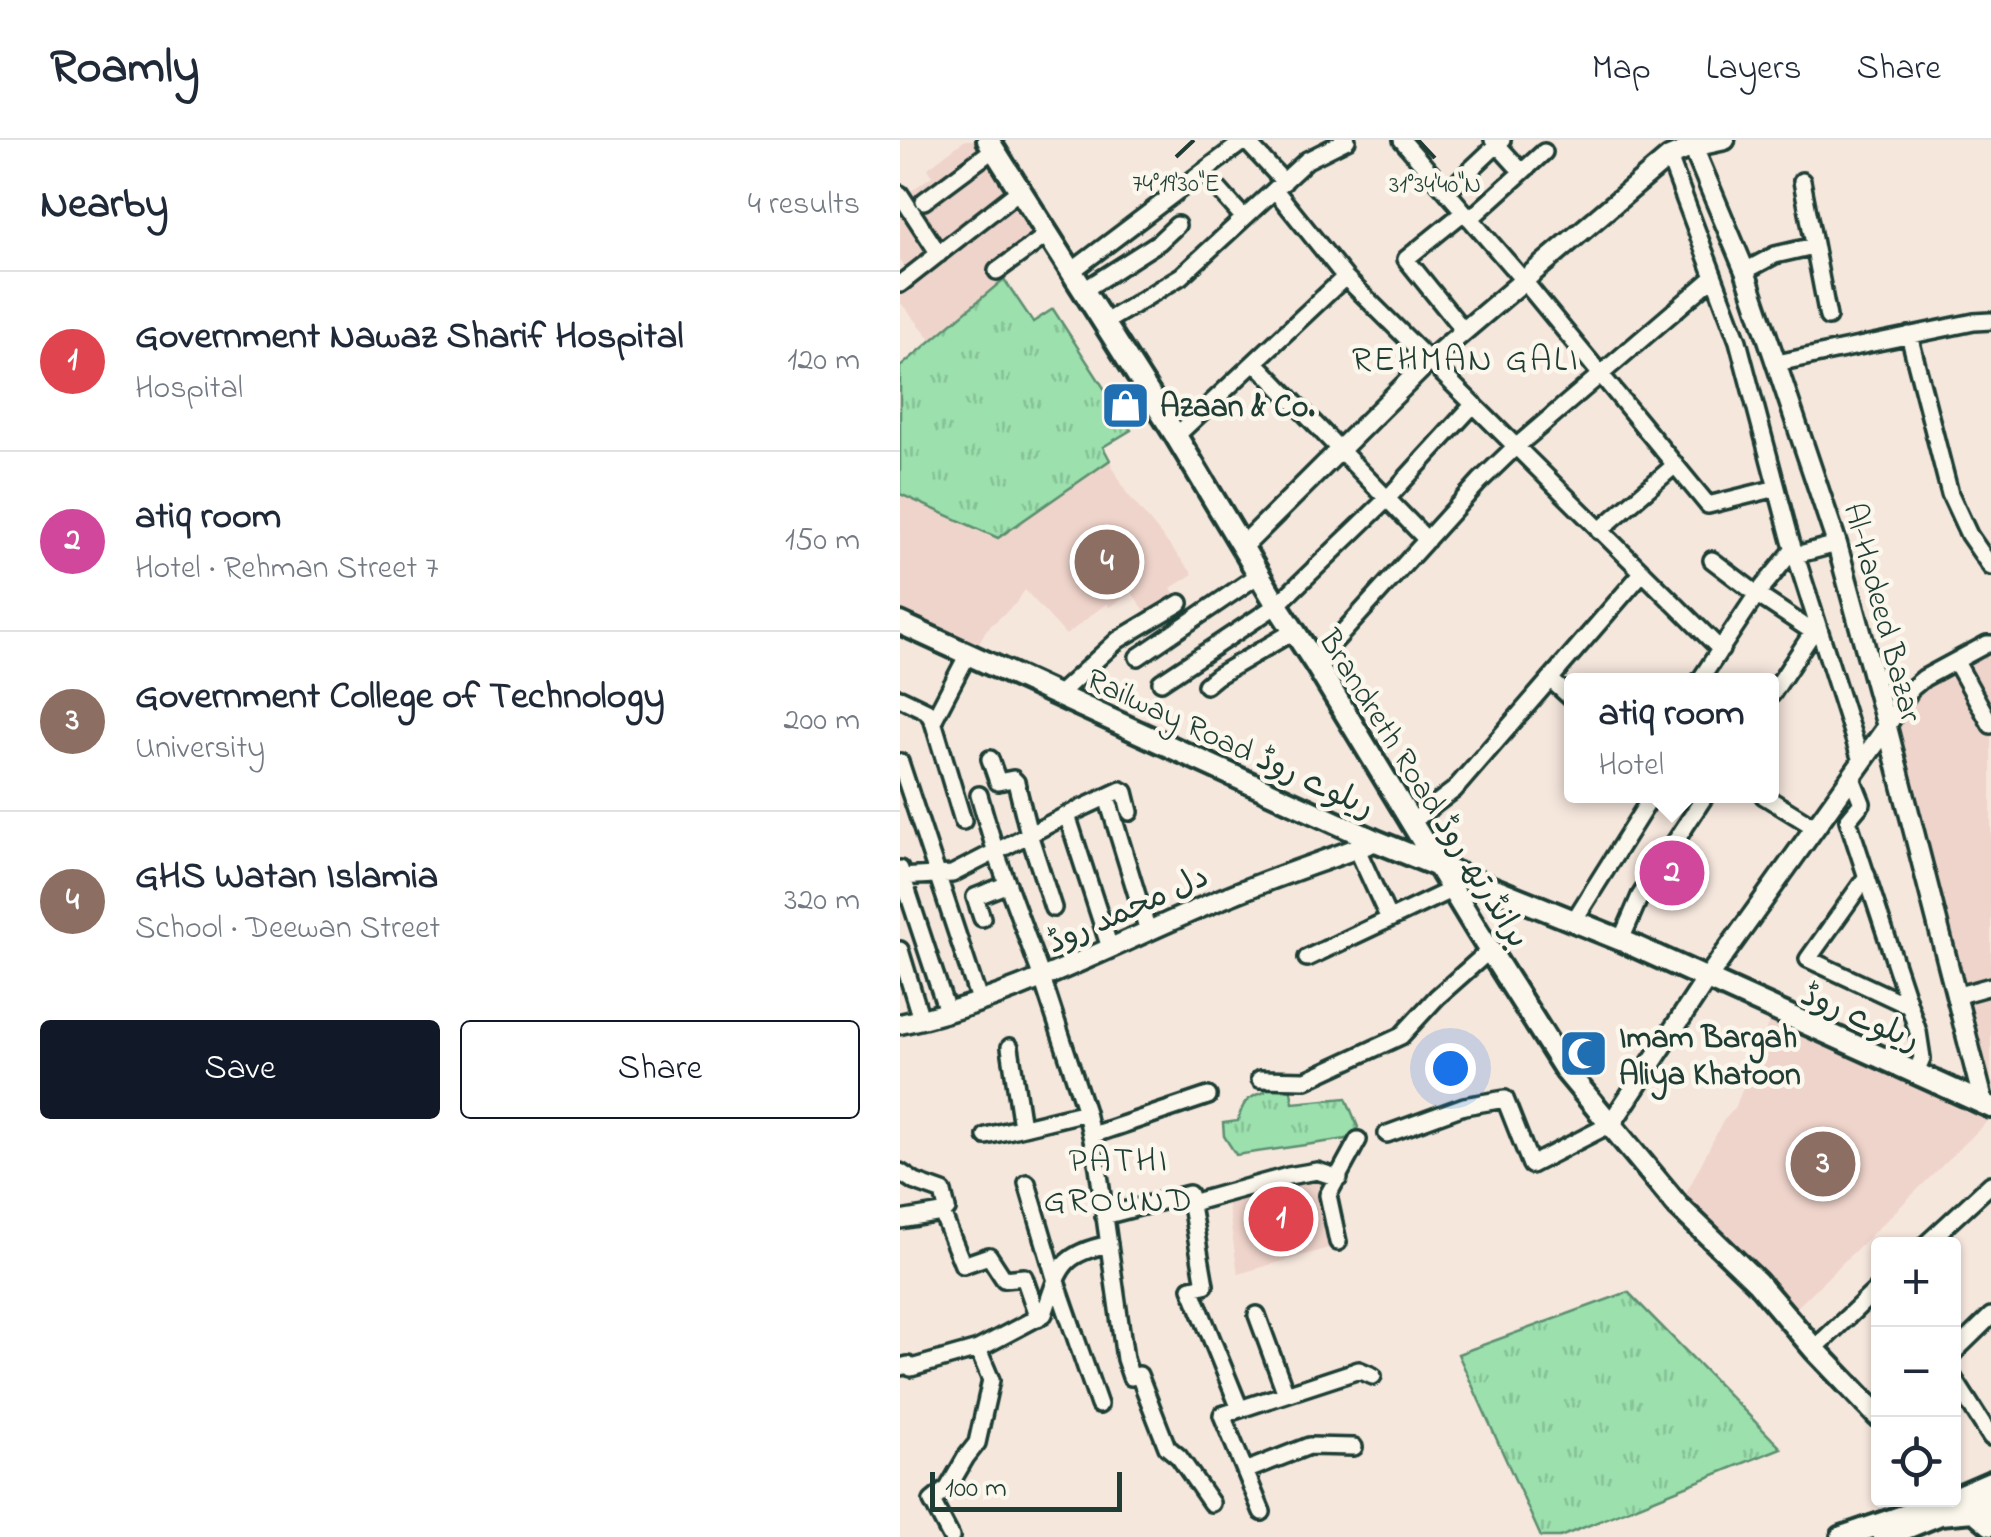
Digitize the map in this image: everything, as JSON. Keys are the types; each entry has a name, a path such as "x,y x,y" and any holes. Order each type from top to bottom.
{"main road":[{"name":"Brandreth Road برانڈرتھ روڈ","path":"991,144 1176,436 1566,1071 1680,1207 1757,1282 1871,1409"},
{"name":"Railway Road ریلوے روڈ","path":"900,623 1366,845 1439,865 1706,980"},
{"name":"ریلوے روڈ","path":"1706,980 1916,1072 1988,1109"},
{"path":"1884,1537 1940,1514 1991,1482"},
{"path":"1963,1500 1991,1525"},
{"path":"1842,1537 1878,1522 1963,1500"}],"street":[{"path":"1072,272 1245,140 1345,277 1721,650"},
{"path":"1104,323 1181,276 1307,160 1347,140"},
{"path":"1402,140 1708,505 1778,488"},
{"path":"1242,547 1464,331 1680,149 1724,140"},
{"path":"1447,192 1498,142 1522,172"},
{"path":"924,202 991,144"},
{"path":"1680,149 1714,277 1738,341 1857,771 1862,803 1848,820 1918,1032 1922,1058 1916,1072"},
{"name":"Al-Hadeed Bazar","path":"1680,149 1745,271 1837,544 1988,1109"},
{"path":"1464,331 1406,259 1544,152"},
{"path":"1203,172 1244,218"},
{"path":"1802,182 1828,317"},
{"path":"900,284 1020,190"},
{"path":"900,194 938,254"},
{"path":"1084,290 1160,242 1176,225"},
{"path":"997,271 1048,234"},
{"path":"1745,271 1775,254 1814,246"},
{"path":"1176,436 1345,277"},
{"path":"1315,662 1480,481 1714,277"},
{"path":"1777,363 1974,322 1991,322"},
{"path":"1909,335 1950,494 1969,536 1991,567"},
{"path":"1256,363 1426,540"},
{"path":"1162,682 1277,605 1386,500 1474,404"},
{"path":"1599,531 1675,465"},
{"path":"1705,673 1757,594 1795,552 1837,544"},
{"path":"1712,560 1818,635"},
{"path":"1413,821 1454,790 1642,573"},
{"path":"1138,657 1260,574"},
{"path":"1058,695 1118,640 1180,603"},
{"path":"1206,685 1294,631"},
{"path":"1779,685 1818,635"},
{"path":"1387,1134 1464,1106 1505,1100 1531,1165 1611,1124 1706,980 1912,688 1991,644"},
{"path":"933,721 968,654"},
{"path":"1956,662 1991,725"},
{"path":"1550,678 1564,691"},
{"path":"900,698 927,711 933,721 962,821"},
{"path":"990,759 998,782 1016,782 1052,908"},
{"path":"900,762 979,1000"},
{"path":"947,1011 901,874 952,874 1124,790 1130,812"},
{"path":"979,795 1092,1135 1125,1359 1131,1377 1139,1375 1167,1447 1211,1503"},
{"path":"1108,796 1148,931"},
{"path":"1573,922 1648,803"},
{"path":"1620,940 1640,896 1700,803"},
{"path":"1775,803 1816,828"},
{"path":"1067,815 1110,948"},
{"path":"1366,845 1389,919"},
{"name":"دل محمد روڈ","path":"900,1024 1042,978 1216,901 1366,845"},
{"path":"1867,876 1808,959 1909,1006"},
{"path":"982,918 975,897 1008,884"},
{"path":"1307,958 1453,889"},
{"path":"900,950 920,1019"},
{"path":"1260,1080 1306,1080 1401,1036 1437,997 1490,950"},
{"path":"1955,996 1991,986"},
{"path":"1010,1047 1022,1127"},
{"path":"1092,1135 1208,1096"},
{"path":"986,1136 1086,1112"},
{"path":"1338,1242 1328,1195 1358,1140"},
{"path":"1191,1204 1316,1170 1339,1178"},
{"path":"900,1172 943,1192 947,1209 900,1220"},
{"path":"1027,1182 1056,1282 1099,1405"},
{"path":"1934,1237 1991,1184"},
{"path":"1104,1216 1189,1194 1205,1285 1191,1288 1240,1409"},
{"path":"942,1213 963,1266 988,1256 1004,1280 1024,1278 1038,1318"},
{"path":"900,1367 908,1364 911,1368 978,1349 1038,1318 1044,1314 1059,1272 1072,1255 1109,1244"},
{"path":"1814,1348 1871,1295"},
{"path":"1257,1315 1286,1394"},
{"path":"1961,1345 1991,1316"},
{"path":"951,1537 932,1502 948,1488 977,1443 991,1380 978,1349"},
{"path":"1262,1512 1222,1415 1358,1370 1373,1376"},
{"path":"1961,1389 1991,1437"},
{"path":"1245,1472 1308,1446 1354,1447"}],"shaded area":[{"path":"965,140 988,140 1052,239 1005,280 1033,322 1053,309 1131,430 1103,448 1126,492 1193,574 1171,588 1180,603 1152,620 1132,593 1109,607 1107,603 1066,635 1025,590 986,630 974,652 900,620 900,367 932,340 900,302 900,286 911,276 900,260 900,191 904,188 908,193 932,176 928,168"},
{"path":"1991,644 1991,1107 1887,727 1909,692"},
{"path":"1773,1011 1991,1118 1787,1317 1679,1207 1723,1121 1735,1108"},
{"path":"1323,1172 1339,1245 1238,1274 1226,1193"}],"green space":[{"path":"1004,279 1033,322 1053,309 1131,430 1103,447 1110,460 998,538 900,494 900,367"},
{"path":"1267,1080 1289,1080 1293,1103 1346,1098 1358,1127 1353,1138 1236,1155 1224,1136 1223,1123 1238,1121 1246,1102 1265,1092"},
{"path":"1628,1292 1781,1448 1560,1537 1541,1537 1458,1354"}],"place":[{"name":"Azaan & Co.","path":"1125,405"},
{"name":"GHS Watan Islamia","path":"1107,562"},
{"name":"atiq room","path":"1672,873"},
{"name":"Imam Bargah Aliya Khatoon","path":"1584,1054"},
{"name":"Government College of Technology","path":"1823,1164"},
{"name":"Government Nawaz Sharif Hospital","path":"1281,1219"}],"district":[{"name":"REHMAN GALI","path":"1466,358"},
{"name":"PATHI GROUND","path":"1119,1179"}]}
